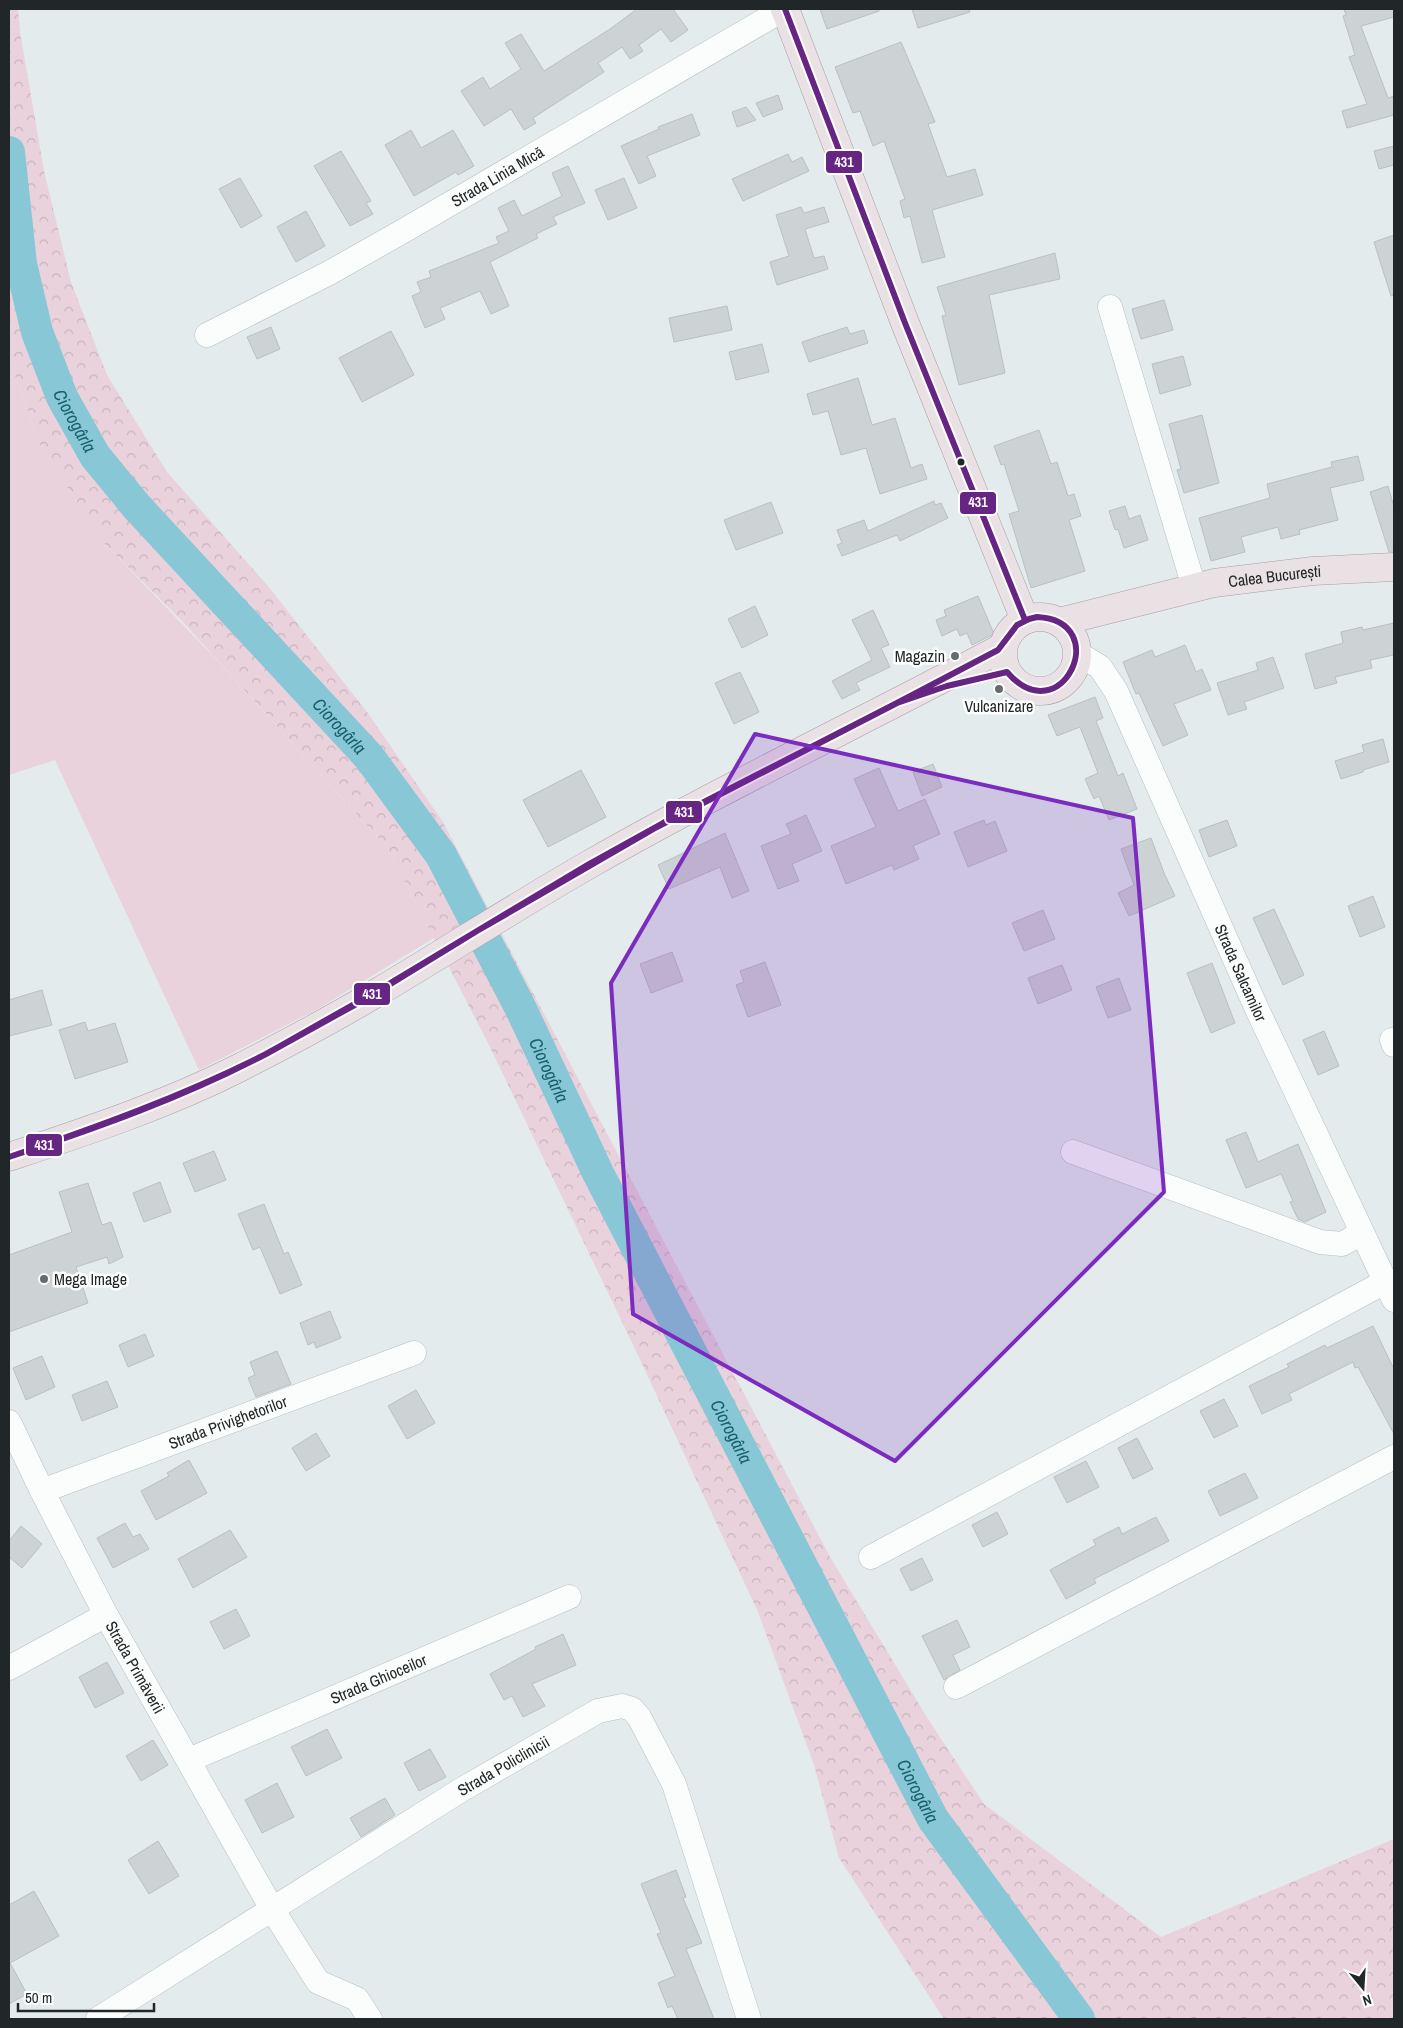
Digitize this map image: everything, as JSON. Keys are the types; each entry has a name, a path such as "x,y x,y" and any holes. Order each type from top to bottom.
{"main road":[{"path":"785,9 908,332 1025,620"},
{"name":"Calea București","path":"1059,622 1194,588 1252,578 1305,572 1394,567"},
{"name":"Calea București","path":"1077,649 1104,625 1156,598"},
{"path":"1042,617 1059,622 1072,635 1077,649 1076,664 1071,674 1063,683 1051,689 1039,691 1026,689 1016,682 1005,660 1011,630 1025,620 1042,617"},
{"path":"9,1157 95,1128 188,1092 238,1068 325,1022 542,892 695,806 913,696 951,684 1005,660"}],"street":[{"name":"Strada Linia Mică","path":"207,335 329,273 785,9"},
{"path":"1110,307 1194,588"},
{"name":"Strada Salcamilor","path":"1077,649 1100,667 1116,691 1256,1006 1392,1295"},
{"path":"1073,1152 1320,1242 1342,1244 1362,1233"},
{"path":"871,1557 1392,1295"},
{"name":"Strada Privighetorilor","path":"42,1492 414,1353"},
{"name":"Strada Primăverii","path":"9,1422 42,1492 106,1615 272,1909 318,1982 357,1999 370,2019"},
{"path":"956,1687 1394,1457"},
{"name":"Strada Ghioceilor","path":"189,1760 569,1597"},
{"path":"9,1668 106,1615"},
{"name":"Strada Policlinicii","path":"98,2019 518,1756 598,1711 622,1706 632,1709 639,1716 674,1784 749,2019"}],"highlighted area":[{"path":"755,734 1133,818 1164,1192 895,1461 633,1314 611,983"}],"green space":[{"path":"9,9 18,9 20,32 44,171 71,282 107,375 167,472 268,586 367,712 443,822 830,1557 928,1719 984,1804 1161,1937 1394,1839 1394,2019 944,2019 839,1858 814,1765 758,1612 636,1351 488,1043 388,849 182,621 104,543 39,443 9,359"},
{"path":"9,359 39,443 104,543 215,658 388,849 434,938 316,1010 199,1070 55,760 9,775"}],"building":[{"path":"637,9 673,9 688,30 671,42 661,29 639,45 643,51 630,59 622,47 598,63 604,72 533,118 536,123 524,130 511,109 484,126 461,91 483,77 490,89 521,69 505,43 521,34 544,71 610,29"},
{"path":"820,9 879,9 879,11 827,29"},
{"path":"912,9 969,9 970,12 918,28"},
{"path":"1344,9 1394,9 1394,17 1361,26 1388,98 1394,96 1394,115 1347,128 1342,111 1367,104 1349,57 1355,55 1343,16 1346,15"},
{"path":"901,42 935,122 928,124 947,177 975,169 983,195 932,210 945,257 922,263 910,216 904,218 900,201 905,199 884,141 873,146 860,111 853,113 835,67"},
{"path":"778,95 783,109 763,117 756,103"},
{"path":"746,107 756,120 737,127 732,112"},
{"path":"692,114 700,135 647,156 656,176 639,184 621,146 659,129 658,127"},
{"path":"411,130 421,148 453,130 474,166 458,175 456,172 414,196 385,145"},
{"path":"1394,146 1394,165 1379,169 1374,151"},
{"path":"341,151 371,201 366,203 373,214 350,226 314,166"},
{"path":"788,154 792,162 802,157 809,171 743,201 732,179"},
{"path":"568,166 585,203 553,217 557,224 536,234 538,238 490,262 509,306 491,314 480,291 440,308 445,319 425,328 412,296 421,292 417,282 431,277 429,271 499,243 496,237 509,231 498,208 514,200 522,216 562,196 552,173"},
{"path":"240,178 262,216 241,228 219,189"},
{"path":"624,178 637,208 608,220 595,190"},
{"path":"801,207 804,213 824,207 829,222 805,229 814,258 824,256 828,269 777,285 770,262 789,256 776,215"},
{"path":"306,211 325,246 296,262 277,227"},
{"path":"1394,235 1394,295 1391,296 1374,242"},
{"path":"1055,253 1060,279 989,295 1005,373 959,385 942,316 946,315 937,287"},
{"path":"1164,300 1173,330 1141,339 1132,309"},
{"path":"727,306 732,330 674,342 669,318"},
{"path":"271,327 280,349 257,359 247,337"},
{"path":"847,327 850,334 864,330 868,343 809,362 802,342"},
{"path":"391,331 414,375 362,402 339,358"},
{"path":"762,344 769,372 736,380 729,352"},
{"path":"1183,356 1191,385 1160,394 1152,364"},
{"path":"858,378 872,425 895,418 911,468 922,464 927,479 880,494 866,448 841,455 828,411 813,415 807,394"},
{"path":"1202,415 1219,483 1184,493 1177,470 1181,469 1169,424"},
{"path":"1039,430 1051,464 1057,462 1068,496 1074,494 1081,516 1069,520 1085,571 1031,588 1009,514 1019,511 1004,464 1001,465 994,446"},
{"path":"1358,456 1364,480 1330,488 1338,520 1299,530 1300,534 1281,539 1278,527 1241,537 1245,552 1211,561 1199,518 1270,498 1267,484 1332,467 1331,462"},
{"path":"1388,486 1394,507 1394,552 1389,552 1370,492"},
{"path":"934,501 935,505 941,503 948,518 900,541 897,535 842,556 837,545 842,543 837,530 864,520 868,531"},
{"path":"771,502 783,533 736,550 724,520"},
{"path":"1125,506 1129,519 1140,515 1148,540 1124,548 1118,529 1115,530 1109,511"},
{"path":"978,596 994,634 972,645 967,633 960,636 957,629 942,636 936,620 946,616 944,610"},
{"path":"755,606 768,635 742,648 728,619"},
{"path":"873,610 889,645 881,648 890,667 856,683 860,690 842,699 832,681 872,660 852,620"},
{"path":"1394,623 1394,655 1370,660 1372,668 1335,677 1337,683 1315,689 1305,654 1343,643 1341,632 1362,627 1363,630"},
{"path":"1185,645 1196,672 1202,669 1211,690 1174,704 1188,735 1163,746 1139,693 1136,694 1123,662 1152,650 1155,657"},
{"path":"1273,657 1284,688 1244,702 1247,709 1228,715 1217,683 1258,670 1256,663"},
{"path":"740,672 759,712 734,724 715,683"},
{"path":"1095,697 1103,718 1096,721 1118,776 1123,773 1137,809 1109,820 1099,796 1094,799 1085,779 1098,773 1080,727 1057,736 1048,715"},
{"path":"1383,739 1389,762 1341,779 1335,761 1364,752 1362,745"},
{"path":"933,764 942,787 922,796 913,772"},
{"path":"879,768 898,811 925,799 940,834 913,846 919,859 894,870 892,865 846,884 831,846 876,827 854,779"},
{"path":"581,770 606,817 548,847 523,800"},
{"path":"806,815 822,851 792,864 799,881 778,889 761,846 791,834 786,824"},
{"path":"984,820 986,825 995,821 1007,851 968,867 954,832"},
{"path":"1227,820 1237,846 1209,857 1199,830"},
{"path":"725,833 749,891 732,898 720,867 669,889 658,865"},
{"path":"1151,838 1175,896 1129,916 1118,893 1134,885 1121,849"},
{"path":"1373,896 1385,927 1360,937 1348,906"},
{"path":"1274,909 1304,975 1283,985 1253,918"},
{"path":"1043,910 1055,939 1024,951 1012,923"},
{"path":"672,952 683,981 651,993 640,964"},
{"path":"765,962 781,1005 748,1017 736,985 744,982 740,971"},
{"path":"1212,963 1235,1023 1211,1033 1187,973"},
{"path":"1062,965 1072,990 1038,1004 1028,978"},
{"path":"1119,978 1131,1010 1108,1018 1096,987"},
{"path":"42,990 52,1025 9,1036 9,1000"},
{"path":"85,1022 88,1031 115,1023 128,1062 75,1079 59,1030"},
{"path":"1324,1031 1339,1066 1318,1075 1303,1040"},
{"path":"1246,1132 1258,1162 1298,1144 1326,1212 1305,1222 1298,1219 1290,1202 1293,1201 1281,1174 1246,1188 1226,1140"},
{"path":"214,1151 226,1180 195,1192 183,1163"},
{"path":"160,1182 171,1212 144,1222 133,1193"},
{"name":"Mega Image","path":"88,1183 102,1225 111,1222 123,1257 109,1264 107,1257 76,1267 88,1303 9,1332 9,1255 72,1232 59,1192"},
{"path":"264,1204 284,1254 288,1252 302,1285 280,1294 260,1247 253,1250 238,1214"},
{"path":"330,1311 341,1338 316,1348 314,1342 308,1345 300,1323"},
{"path":"1373,1326 1394,1369 1394,1434 1358,1367 1355,1368 1353,1362 1289,1394 1292,1400 1262,1414 1249,1386 1289,1367 1287,1364 1325,1345 1327,1348"},
{"path":"145,1334 154,1356 128,1367 119,1345"},
{"path":"277,1351 291,1384 256,1397 248,1378 255,1375 250,1362"},
{"path":"42,1356 55,1387 26,1400 13,1368"},
{"path":"107,1381 118,1407 82,1421 72,1395"},
{"path":"416,1390 435,1423 407,1439 388,1406"},
{"path":"1224,1399 1238,1426 1214,1438 1200,1411"},
{"path":"316,1433 330,1456 306,1471 292,1448"},
{"path":"1137,1438 1153,1469 1133,1479 1118,1448"},
{"path":"189,1460 207,1493 156,1520 141,1491 169,1476 167,1473"},
{"path":"1086,1461 1099,1487 1067,1503 1054,1477"},
{"path":"1245,1473 1258,1498 1220,1516 1208,1491"},
{"path":"997,1512 1008,1534 983,1547 972,1525"},
{"path":"1156,1517 1169,1541 1094,1579 1096,1583 1066,1599 1050,1570 1096,1545 1093,1540 1119,1527 1122,1534"},
{"path":"125,1523 133,1537 140,1534 149,1549 113,1568 97,1538"},
{"path":"21,1526 42,1544 22,1568 9,1557 9,1541"},
{"path":"230,1530 247,1557 193,1588 178,1559"},
{"path":"922,1558 933,1580 911,1591 900,1569"},
{"path":"236,1609 250,1636 224,1649 210,1622"},
{"path":"957,1620 970,1647 953,1655 960,1670 944,1680 922,1636"},
{"path":"563,1634 576,1665 532,1684 545,1706 523,1717 512,1696 504,1700 490,1674 536,1649 535,1647"},
{"path":"107,1662 124,1693 95,1708 79,1677"},
{"path":"327,1729 342,1758 306,1776 291,1747"},
{"path":"153,1740 168,1765 141,1781 126,1756"},
{"path":"430,1749 446,1777 419,1791 404,1763"},
{"path":"277,1783 294,1817 262,1833 245,1800"},
{"path":"385,1798 395,1815 361,1837 350,1818"},
{"path":"158,1841 179,1876 149,1894 128,1860"},
{"path":"676,1870 686,1897 683,1898 702,1943 686,1949 714,2019 678,2019 672,2006 668,2008 658,1983 675,1976 657,1934 661,1933 641,1884"},
{"path":"34,1891 59,1936 10,1963 27,1994 9,2004 9,1905"}],"waterway":[{"name":"Ciorogârla","path":"9,152 21,264 37,332 62,397 95,456 137,507 369,757 441,855 520,1007 598,1173 933,1819 1079,2019"}],"transit line":[{"name":"431","path":"785,9 905,323 1025,620"},
{"name":"431","path":"1037,617 1060,623 1073,636 1076,653 1072,670 1061,683 1045,691 1027,688 1007,672 947,686 897,703 998,650 1017,625 1037,617"},
{"name":"431","path":"477,931 589,864 663,823 897,703"},
{"name":"431","path":"477,931 657,827 897,703"},
{"name":"431","path":"266,1054 372,994 477,931"},
{"name":"431","path":"266,1054 371,996 477,931"},
{"name":"431","path":"266,1054 235,1070 172,1098 140,1111 75,1135 9,1157 139,1110 203,1084 266,1054"}],"place":[{"name":"Magazin","path":"955,656"},
{"name":"Vulcanizare","path":"999,689"},
{"name":"Mega Image","path":"44,1279"}]}
